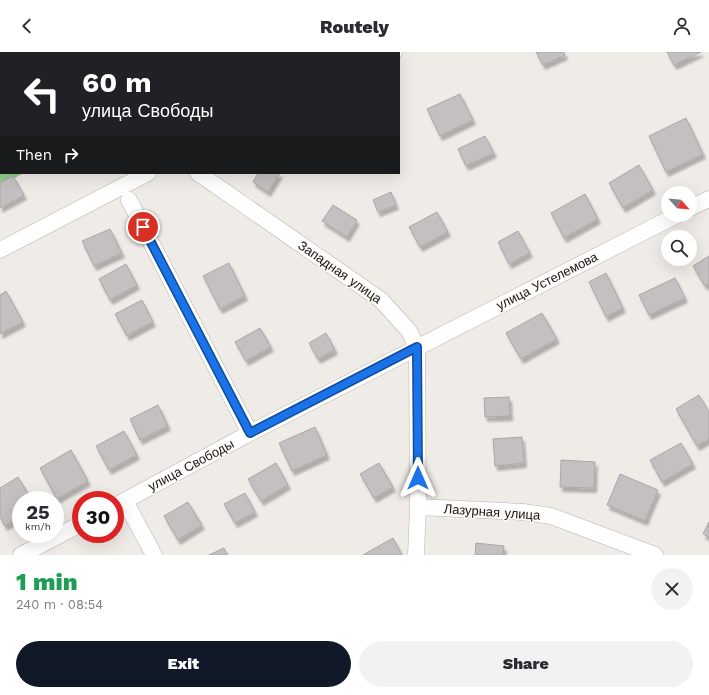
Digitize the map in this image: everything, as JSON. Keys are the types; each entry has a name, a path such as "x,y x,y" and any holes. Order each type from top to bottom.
{"street":[{"path":"0,250 146,174"},
{"name":"Западная улица","path":"199,174 381,300 409,331 417,347 418,507 416,555"},
{"path":"697,205 709,199"},
{"path":"129,200 250,433"},
{"name":"улица Устелемова","path":"417,347 663,222"},
{"name":"улица Свободы","path":"124,501 250,433 417,347"},
{"name":"Лазурная улица","path":"418,507 523,512 551,516 655,555"},
{"path":"124,509 154,555"},
{"path":"21,555 72,529"}],"green space":[{"path":"0,174 21,174 0,187"}],"building":[{"path":"536,52 564,52 565,55 543,65"},
{"path":"667,52 701,52 674,65"},
{"path":"460,94 473,120 440,136 427,109"},
{"path":"686,118 703,154 666,172 649,136"},
{"path":"485,136 494,153 466,166 458,149"},
{"path":"639,165 653,190 623,208 609,183"},
{"path":"257,174 279,174 268,192 253,182"},
{"path":"13,176 24,195 0,208 0,183"},
{"path":"391,192 396,205 378,212 373,200"},
{"path":"585,194 598,219 564,238 551,213"},
{"path":"333,205 357,220 347,237 322,221"},
{"path":"437,212 448,232 420,247 409,227"},
{"path":"110,229 122,253 94,266 82,241"},
{"path":"518,231 530,253 509,264 498,242"},
{"path":"709,256 709,283 705,286 693,266 697,266 697,264"},
{"path":"229,263 245,296 220,309 203,276"},
{"path":"126,264 137,285 110,300 99,279"},
{"path":"606,273 623,308 606,317 589,282"},
{"path":"675,278 685,298 649,315 639,295"},
{"path":"6,291 23,322 0,334 0,295"},
{"path":"142,300 153,322 127,336 115,314"},
{"path":"542,313 557,339 521,359 506,333"},
{"path":"260,328 271,347 246,361 235,342"},
{"path":"326,333 335,350 318,359 309,343"},
{"path":"699,395 709,412 709,439 697,446 676,409"},
{"path":"509,397 510,416 485,417 484,398"},
{"path":"158,405 168,426 140,440 130,419"},
{"path":"315,427 327,455 292,471 279,443"},
{"path":"124,431 137,455 109,470 96,446"},
{"path":"522,437 524,463 495,466 493,439"},
{"path":"681,443 693,464 662,482 650,460"},
{"path":"71,450 88,481 64,495 64,491 53,491 40,468"},
{"path":"561,460 595,462 594,488 560,487"},
{"path":"276,463 288,485 261,501 248,479"},
{"path":"379,463 393,487 374,498 360,474"},
{"path":"620,474 658,490 645,521 607,505"},
{"path":"18,477 27,491 12,491 12,522 5,526 0,517 0,488"},
{"path":"245,493 255,512 235,523 224,504"},
{"path":"188,502 202,525 178,540 164,516"},
{"path":"709,522 709,537 703,534"},
{"path":"393,538 402,555 363,555"},
{"path":"476,543 504,546 503,555 475,555"},
{"path":"224,548 227,555 209,555"}],"route":[{"path":"143,227 250,433 417,347 418,478"}]}
